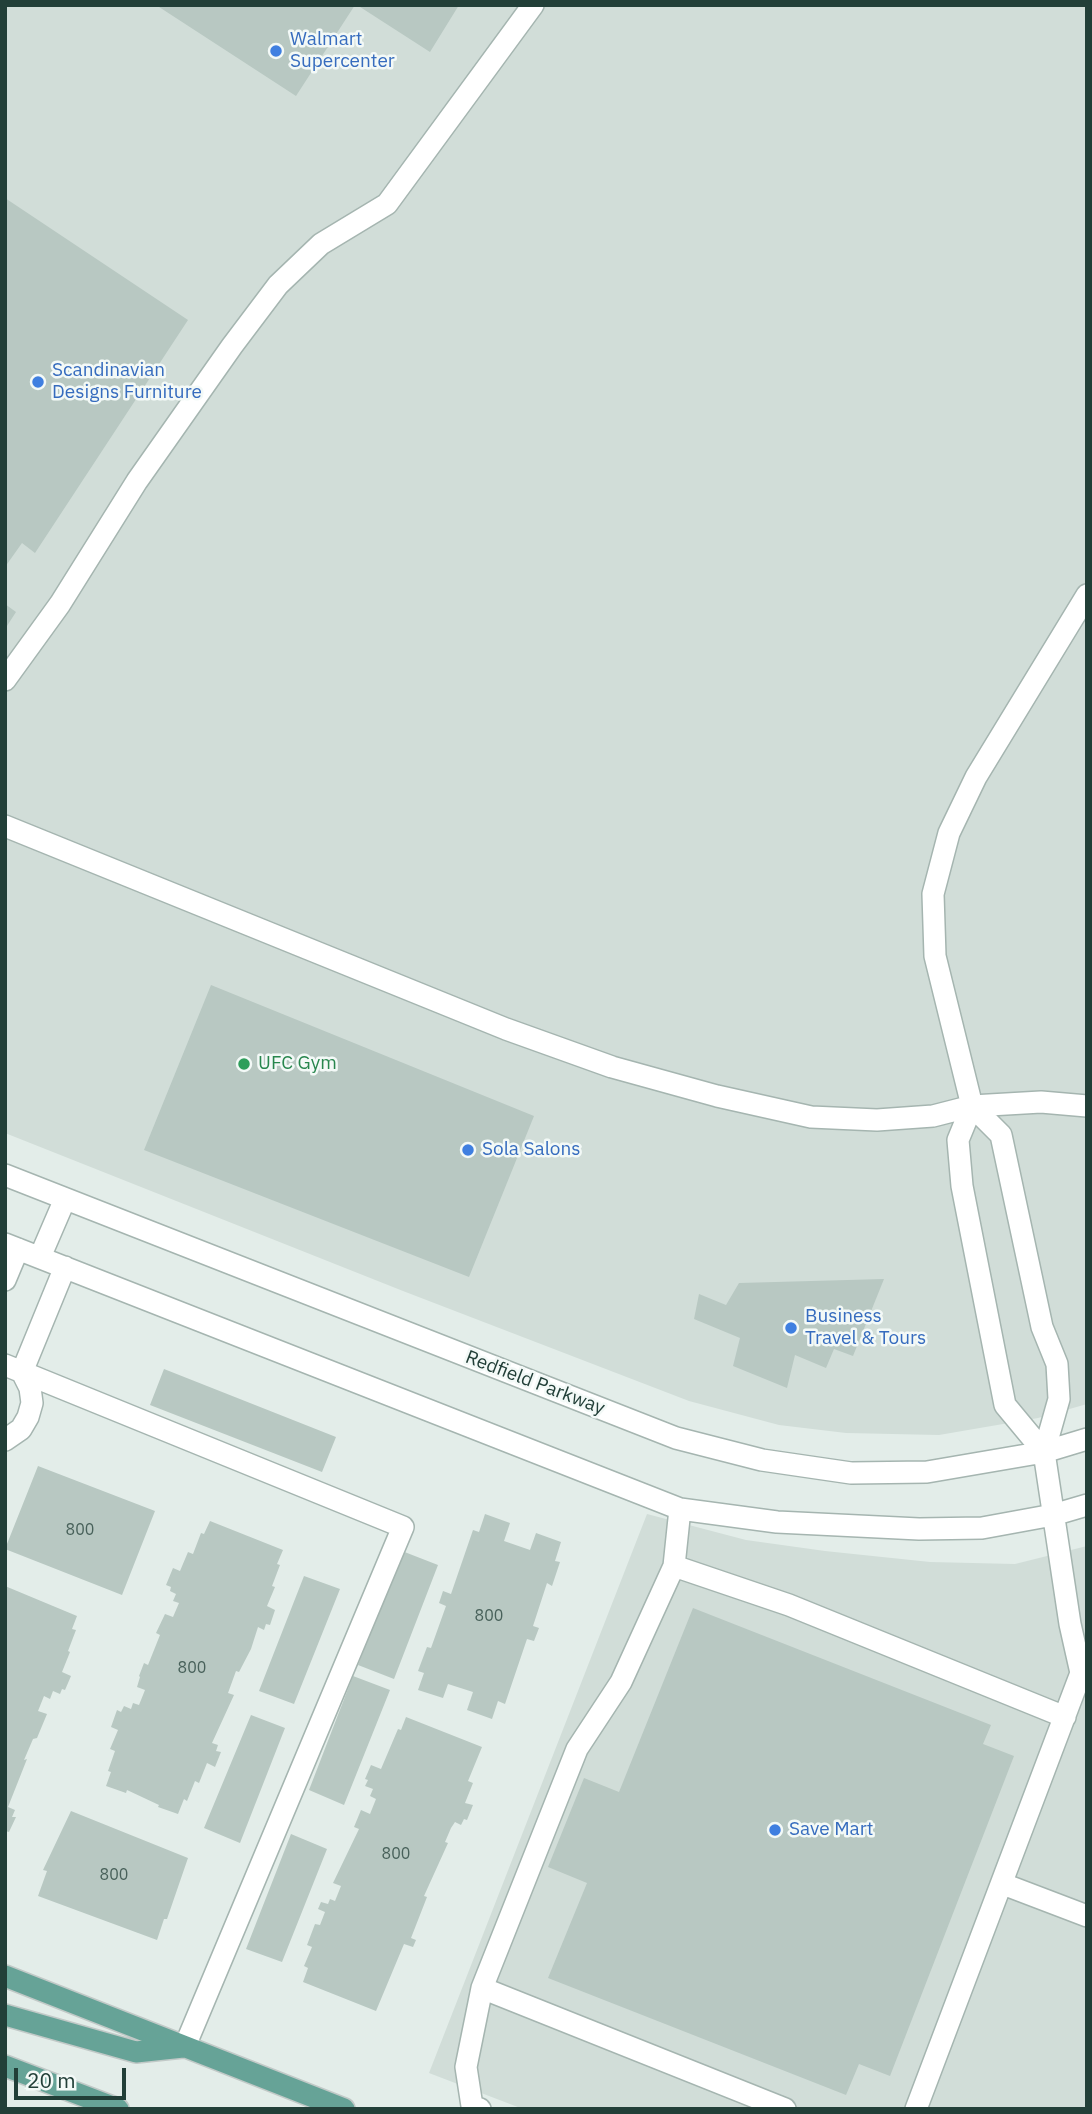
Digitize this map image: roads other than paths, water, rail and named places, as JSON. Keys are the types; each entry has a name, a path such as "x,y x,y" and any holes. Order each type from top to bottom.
{"main road":[{"path":"5,1976 344,2109"},
{"path":"5,2015 136,2052 185,2046"},
{"path":"5,2066 118,2109"}],"street":[{"path":"5,680 60,604 150,462 278,285 321,244 387,204 533,5"},
{"path":"916,2109 1081,1674 1070,1624 1044,1452 1059,1399 1058,1364 1041,1327 1001,1135 972,1106 935,956 933,894 949,833 976,777 1087,595"},
{"path":"5,826 439,1002 612,1067 716,1096 811,1117 877,1120 933,1116 972,1106 1041,1102 1087,1106"},
{"path":"972,1106 958,1140 962,1186 1005,1405 1044,1452"},
{"name":"Redfield Parkway","path":"5,1175 676,1438 762,1460 850,1473 927,1472 1044,1452 1087,1439"},
{"path":"40,1257 65,1199"},
{"path":"5,1280 12,1246 680,1509 777,1522 919,1529 982,1528 1053,1515 1087,1505"},
{"path":"14,1369 65,1267"},
{"path":"5,1440 21,1429 30,1410 30,1388 14,1369"},
{"path":"14,1369 404,1527 185,2046"},
{"path":"480,2109 472,2106 466,2067 482,1988 577,1749 621,1682 674,1566 680,1509"},
{"path":"674,1566 789,1605 1065,1717"},
{"path":"1003,1884 1087,1916"},
{"path":"482,1988 785,2109"}],"place":[{"name":"Walmart Supercenter","path":"276,51"},
{"name":"Scandinavian Designs Furniture","path":"38,382"},
{"name":"UFC Gym","path":"244,1064"},
{"name":"Sola Salons","path":"468,1150"},
{"name":"Business Travel & Tours","path":"791,1328"},
{"name":"Save Mart","path":"775,1830"}]}
